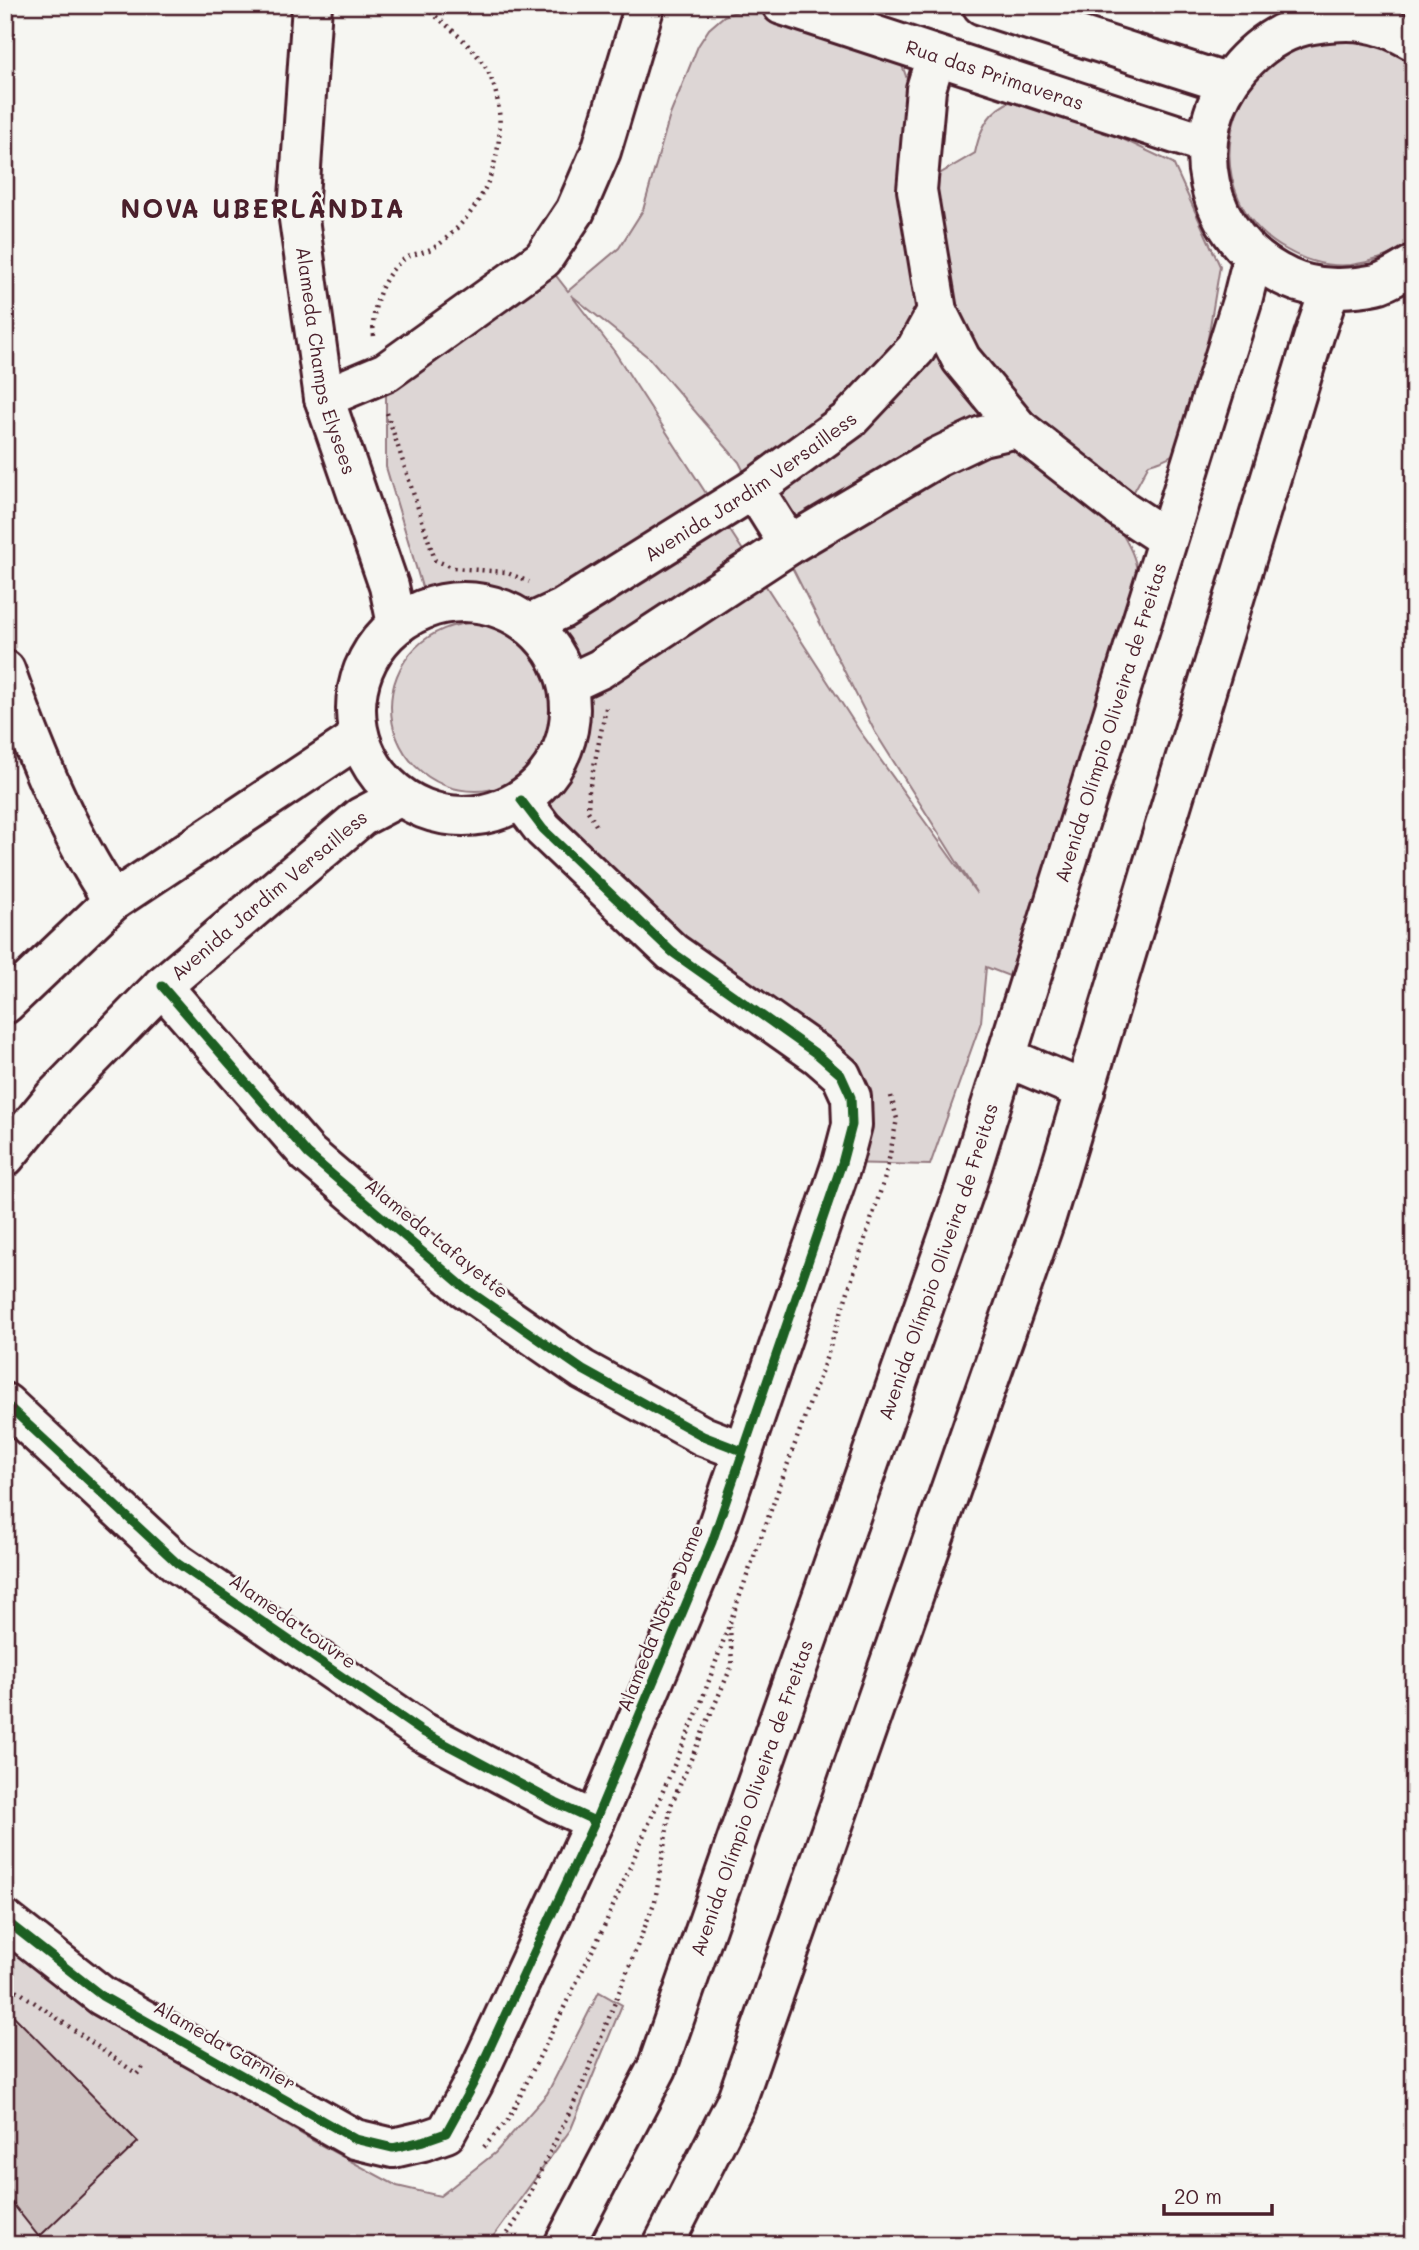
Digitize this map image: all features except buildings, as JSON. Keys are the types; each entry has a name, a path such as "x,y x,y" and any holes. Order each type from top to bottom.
{"street":[{"name":"Alameda Champs Elysees","path":"312,5 313,26 298,212 324,398 389,586 397,624"},
{"path":"324,398 386,372 543,259 575,211 601,150 645,5"},
{"name":"Rua das Primaveras","path":"782,5 1206,144"},
{"path":"982,5 1226,83"},
{"path":"1414,41 1345,12 1297,26 1256,48 1226,83 1213,112 1206,144 1210,186 1225,225 1253,257 1289,279 1330,289 1378,284 1414,265"},
{"path":"936,56 926,89 917,190 937,311 961,359 1018,428 1123,510 1167,539"},
{"name":"Avenida Olímpio Oliveira de Freitas","path":"564,2245 657,2068 965,1189 1253,257"},
{"path":"663,2245 736,2102 1046,1217 1330,289"},
{"name":"Avenida Jardim Versailless","path":"529,624 562,609 754,489 849,420 916,349 937,311"},
{"path":"584,676 529,624 498,607 463,601 428,607 397,624 379,642 366,664 357,687 355,712 358,737 374,771 399,797 428,812 460,818 491,814 521,800 546,778 563,750 584,676 789,545 938,457 982,436 1018,428"},
{"path":"754,489 789,545"},
{"path":"5,670 33,746 91,868 113,901"},
{"path":"5,1004 113,901 358,737"},
{"name":"Avenida Jardim Versailless","path":"5,1157 54,1097 162,986 361,817 399,797"},
{"name":"Alameda Notre Dame","path":"446,2133 474,2084 595,1821 712,1542 842,1163 852,1125 851,1097 841,1075 818,1055 672,951 544,829 521,800"},
{"name":"Alameda Lafayette","path":"162,986 308,1154 466,1288 583,1370 703,1436 742,1451"},
{"path":"1006,1057 1085,1091"},
{"name":"Alameda Louvre","path":"5,1403 177,1563 421,1731 595,1821"},
{"name":"Alameda Garnier","path":"5,1920 102,1996 355,2139 393,2148 446,2133"}],"path":[{"path":"584,676 606,709 589,790 588,811 602,835"},
{"path":"483,2148 509,2118 603,1929 699,1708 828,1353 886,1174 897,1119 888,1087"},
{"path":"499,2245 518,2218 582,2086 655,1901 671,1805 732,1665 730,1622"},
{"path":"5,1982 137,2074 155,2054"}],"shaded area":[{"path":"764,8 900,62 910,91 912,107 910,191 975,153 982,131 992,114 1018,98 1030,95 1173,163 1220,266 1192,435 1174,454 1149,464 1116,524 1133,554 1138,581 1136,605 1009,976 986,967 981,1022 930,1165 842,1163 851,1097 515,792 547,777 566,739 570,716 569,693 562,670 552,649 537,631 519,617 497,607 471,602 428,607 386,467 386,372 543,259 568,291 619,248 643,210 670,115 698,46 709,29 724,16 744,9","holes":["571,295 648,357 739,462 875,732 977,894 859,730 614,351"]},
{"path":"1350,37 1384,45 1414,62 1414,239 1376,260 1333,265 1308,260 1285,249 1257,227 1239,199 1230,169 1231,137 1240,106 1257,79 1281,56 1313,41"},
{"path":"475,623 507,630 522,637 534,648 545,660 552,675 559,707 552,739 545,754 534,766 522,777 507,784 475,791 443,784 428,777 416,766 405,754 398,739 391,707 398,675 405,660 416,648 428,637 443,630"},
{"path":"5,1947 238,2097 315,2142 397,2186 440,2196 495,2153 547,2094 599,1992 622,2005 571,2129 487,2245 5,2245"}],"cycle path":[{"path":"5,1920 102,1996 355,2139 393,2148 446,2133 473,2084 595,1821 712,1542 842,1163 852,1125 851,1097 841,1075 818,1055 672,952 543,829 521,800"},
{"path":"162,986 308,1154 465,1288 583,1370 703,1436 742,1451"},
{"path":"5,1403 177,1563 421,1731 595,1821"}],"district":[{"name":"NOVA UBERLÂNDIA","path":"263,209"}]}
